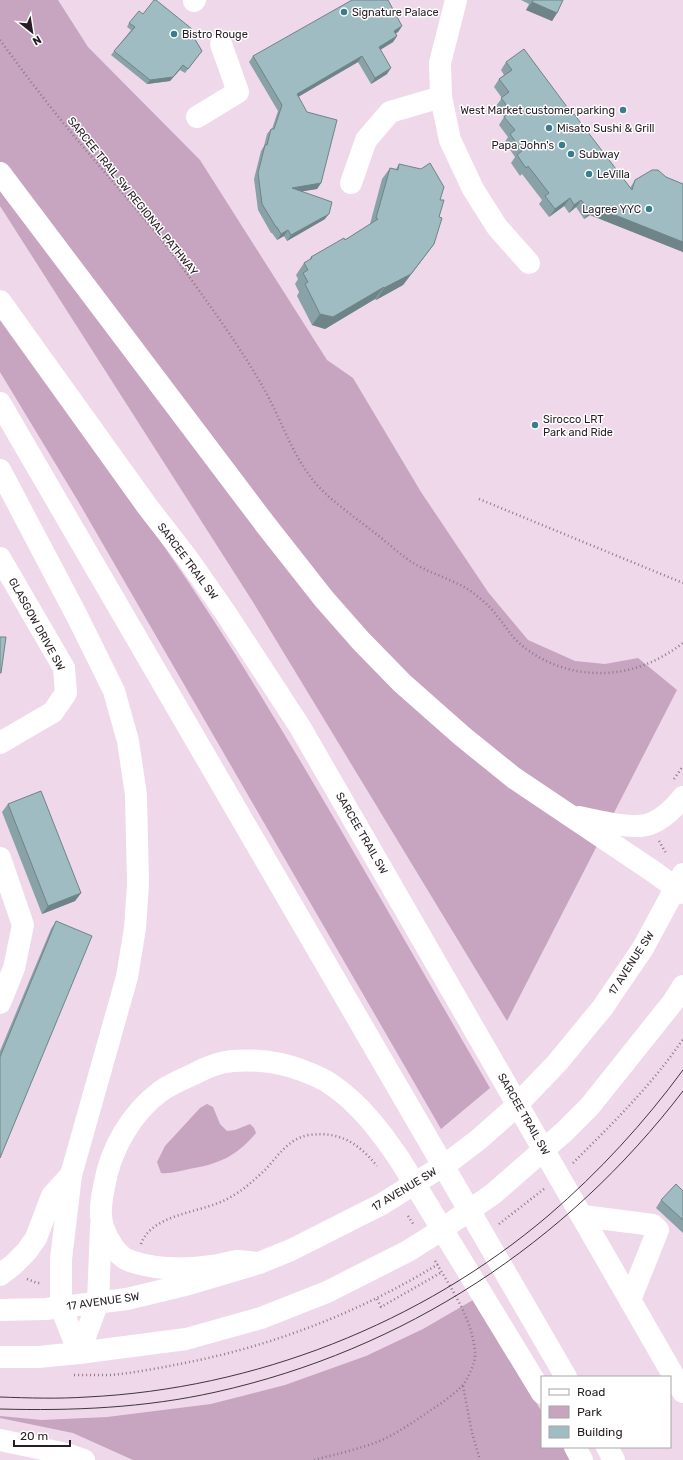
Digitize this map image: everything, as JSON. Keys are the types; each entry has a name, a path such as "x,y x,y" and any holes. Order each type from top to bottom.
{"main road":[{"path":"454,2 440,63 441,97 450,140 473,189 497,227 529,263"},
{"path":"197,117 238,92 221,44"},
{"path":"351,183 366,140 390,112 441,97"},
{"path":"0,173 324,599 402,683 462,736 514,778 681,885"},
{"name":"SARCEE TRAIL SW","path":"0,301 147,506 188,560 264,669 326,770 683,1392"},
{"path":"0,403 565,1376"},
{"path":"0,470 114,690 128,741 136,795 138,884 135,928 127,977 102,1070 71,1175 61,1259 62,1307 78,1354"},
{"name":"GLASGOW DRIVE SW","path":"0,558 64,668 66,693 53,712 0,743"},
{"path":"571,815 632,826 650,824 672,810 683,797"},
{"path":"0,858 23,925 14,968 0,1003"},
{"name":"17 AVENUE SW","path":"0,1310 62,1307 128,1299 189,1284 259,1263 291,1250 382,1204 449,1162 478,1140 512,1110 557,1063 603,1007 643,948 681,885"},
{"path":"0,1357 38,1357 78,1354 186,1340 261,1318 327,1292 408,1251 493,1194 564,1132 590,1106 673,1002 683,986"},
{"path":"78,1354 98,1302 102,1199 106,1174 120,1139 144,1107 161,1092 179,1081 202,1070 230,1061 263,1060 288,1065 313,1074 332,1084 366,1115 400,1160 541,1391"},
{"path":"0,1275 27,1251 36,1238 52,1196 71,1175"},
{"path":"582,1216 654,1225 658,1230 630,1300"},
{"path":"101,1224 113,1247 120,1255 130,1261 169,1268 213,1266 237,1261 259,1263"},
{"path":"0,1440 53,1451 84,1460"},
{"path":"575,1448 582,1460"},
{"path":"607,1448 614,1460"}],"path":[{"name":"SARCEE TRAIL SW REGIONAL PATHWAY","path":"0,40 25,75 84,148 161,239 196,287 263,387 291,448 312,479 321,488 352,515 410,561 460,585 473,593 489,607 507,631 519,643 543,659 564,668 580,672 614,673 630,670 646,665 683,643"},
{"path":"479,499 683,583"},
{"path":"571,1165 605,1131 658,1073 683,1039"},
{"path":"499,1224 548,1186"},
{"path":"422,1275 441,1263"},
{"path":"377,1299 381,1307 442,1272"},
{"path":"24,1278 37,1283 37,1290"},
{"path":"463,1385 472,1432 480,1460"}],"green space":[{"path":"0,0 58,0 88,47 200,160 327,360 353,378 421,492 488,592 528,640 575,661 605,664 638,658 677,690 507,1021 253,602 0,206"},
{"path":"0,318 181,570 237,657 334,817 490,1088 441,1129 78,501 0,372"},
{"path":"207,1104 213,1107 220,1124 227,1131 235,1130 250,1124 256,1133 234,1154 218,1162 175,1172 161,1173 157,1162 165,1146 200,1108"},
{"path":"473,1300 541,1410 541,1448 564,1448 571,1460 133,1460 73,1433 0,1418 0,1416 42,1420 107,1417 211,1404 285,1385 366,1356 423,1329"}],"building":[{"path":"154,0 156,0 192,29 190,31 202,51 188,69 183,65 173,77 150,80 114,51 135,27 129,23 139,11 143,14"},
{"path":"352,0 388,0 402,26 394,31 397,36 379,47 391,68 375,78 362,56 297,94 307,112 337,120 321,183 292,188 332,202 329,214 291,235 288,230 281,234 262,204 258,173 265,145 267,145 271,129 274,129 282,105 253,56"},
{"path":"533,0 563,0 557,13 532,2"},
{"path":"524,49 573,115 574,114 632,190 635,180 652,170 658,170 666,177 683,184 683,242 595,207 590,211 581,200 574,205 570,198 555,209 545,196 549,193 528,166 526,168 517,155 522,151 510,134 515,130 504,117 511,111 501,98 509,92 499,79 512,70 506,62"},
{"path":"430,163 444,187 440,200 444,200 439,217 442,218 434,244 411,274 384,287 333,317 320,314 305,284 308,282 303,273 308,270 304,263 312,258 311,257 344,238 345,240 378,219 376,218 390,168 398,170 399,164 421,169"},
{"path":"0,637 6,637 1,673 0,673"},
{"path":"41,791 81,893 48,906 8,804"},
{"path":"56,921 92,936 0,1158 0,1057"},
{"path":"676,1184 683,1191 683,1220 661,1200"}],"tram line":[{"path":"0,1397 87,1397 150,1391 212,1381 273,1365 333,1344 391,1318 446,1288 499,1254 568,1199 637,1128 683,1070"},
{"path":"0,1409 81,1409 162,1402 216,1392 285,1373 352,1349 416,1319 476,1283 533,1242 587,1197 637,1146 683,1091"}],"place":[{"name":"Signature Palace","path":"344,12"},
{"name":"Bistro Rouge","path":"174,34"},
{"name":"West Market customer parking","path":"623,110"},
{"name":"Misato Sushi & Grill","path":"549,128"},
{"name":"Papa John's","path":"562,145"},
{"name":"Subway","path":"571,154"},
{"name":"LeVilla","path":"589,174"},
{"name":"Lagree YYC","path":"649,209"},
{"name":"Sirocco LRT Park and Ride","path":"535,425"}]}
